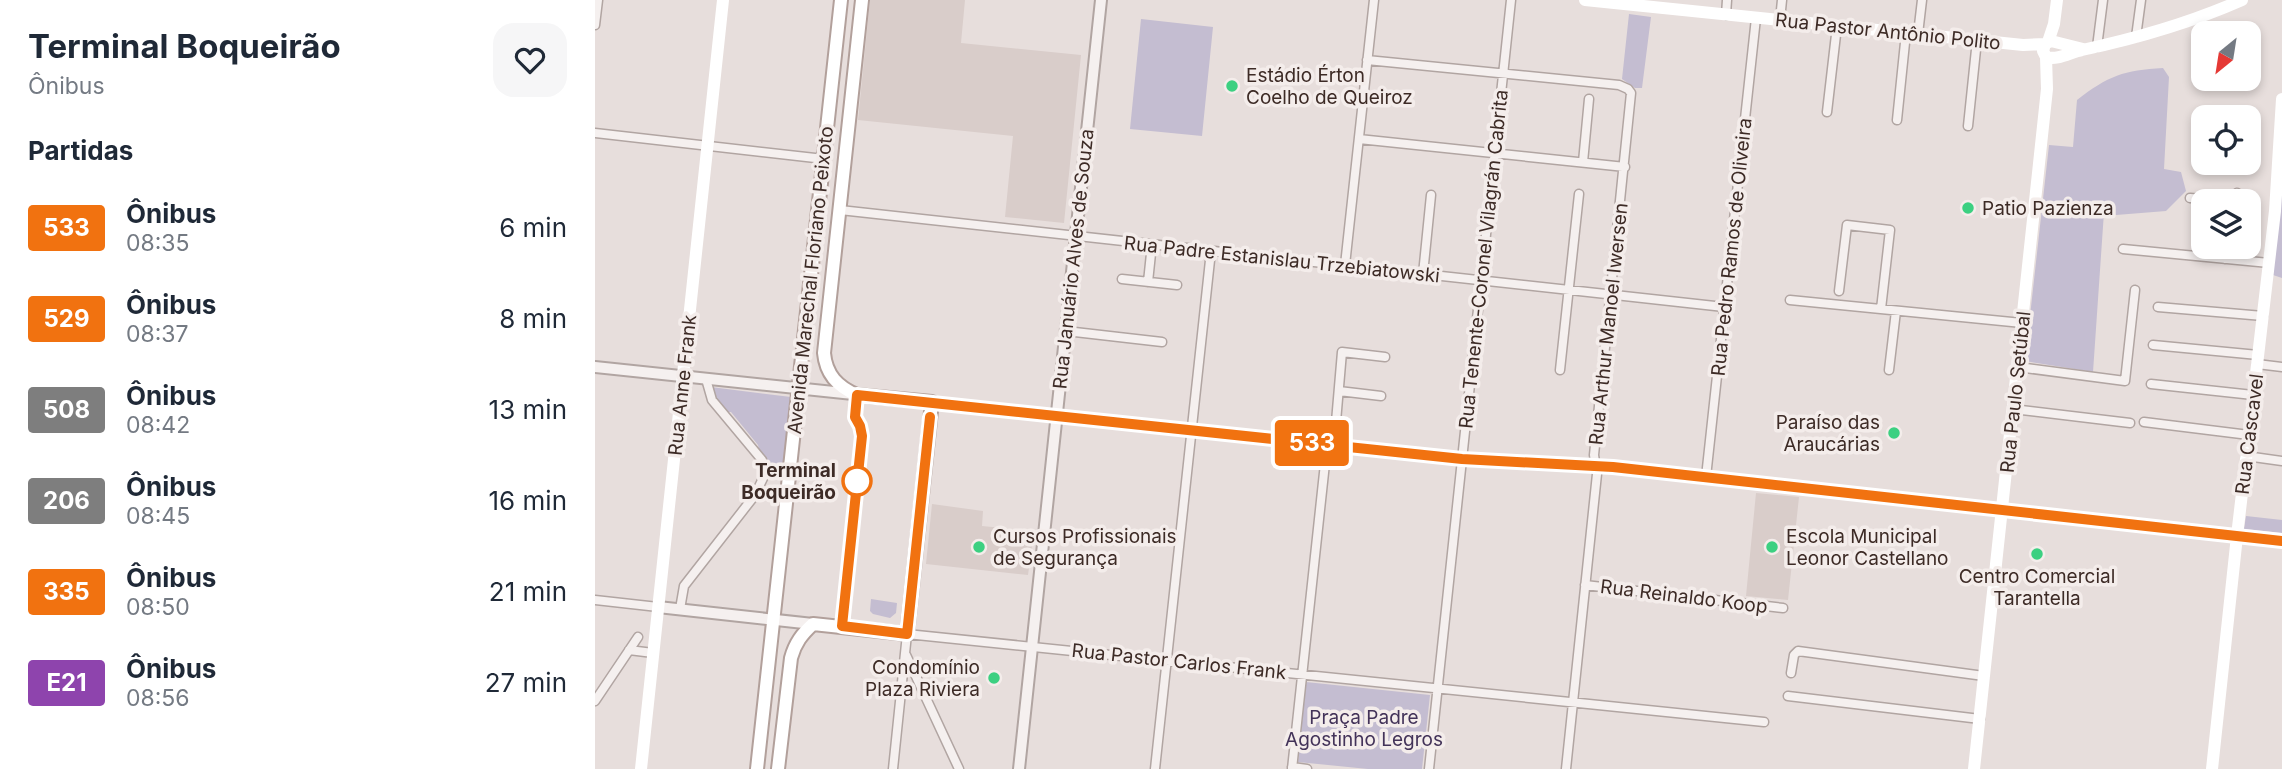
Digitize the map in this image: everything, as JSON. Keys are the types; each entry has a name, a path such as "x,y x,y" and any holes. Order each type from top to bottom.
{"main road":[{"name":"Rua Anne Frank","path":"641,769 723,0"},
{"name":"Avenida Marechal Floriano Peixoto","path":"757,769 773,619 804,389 841,0"},
{"name":"Avenida Marechal Floriano Peixoto","path":"857,395 837,382 829,372 825,360 862,0"},
{"name":"Rua Pastor Antônio Polito","path":"1585,0 1640,3 1725,15 2051,49 2083,50 2190,22 2242,0"},
{"name":"Rua Paulo Setúbal","path":"1974,769 2057,0"},
{"name":"Rua Cascavel","path":"2213,769 2257,360 2274,259 2282,99"},
{"path":"857,395 1462,459 1596,465 2282,541"},
{"path":"907,634 932,402"},
{"path":"778,769 790,658 796,642 813,624"},
{"name":"Rua Pastor Carlos Frank","path":"813,624 907,634"}],"street":[{"path":"595,25 598,0"},
{"name":"Rua Januário Alves de Souza","path":"1019,769 1101,0"},
{"path":"1345,265 1374,0"},
{"name":"Rua Tenente-Coronel Vilagrán Cabrita","path":"1429,769 1511,0"},
{"path":"1725,15 1727,0"},
{"path":"1780,20 1782,0"},
{"path":"1897,120 1912,34 1921,0"},
{"path":"2097,47 2103,0"},
{"path":"2136,37 2141,0"},
{"name":"Rua Pedro Ramos de Oliveira","path":"1706,477 1756,18"},
{"path":"1827,112 1837,26"},
{"path":"1968,126 1977,40"},
{"path":"1367,60 1503,73"},
{"name":"Rua Arthur Manoel Iwersen","path":"1503,73 1619,85 1628,89 1632,99 1594,455 1597,474 1566,769"},
{"path":"1583,162 1589,99"},
{"path":"595,134 824,159"},
{"path":"1359,139 1625,167"},
{"path":"1560,370 1579,194"},
{"path":"1423,274 1431,195"},
{"name":"Rua Padre Estanislau Trzebiatowski","path":"840,210 1724,307"},
{"path":"1839,291 1847,225 1890,230 1881,309"},
{"path":"1148,282 1152,244"},
{"path":"2123,249 2191,256"},
{"path":"1156,769 1211,251"},
{"path":"1122,279 1177,285"},
{"path":"2018,367 2125,381 2135,290"},
{"path":"1790,300 2022,323"},
{"path":"2158,307 2263,316"},
{"path":"1889,370 1896,310"},
{"path":"1066,331 1162,342"},
{"path":"2153,345 2257,360 2282,367"},
{"path":"1307,769 1292,768 1342,352 1385,357"},
{"path":"595,367 857,395"},
{"path":"680,609 684,586 755,495 765,469 762,460 712,401 706,379"},
{"path":"2151,384 2253,395"},
{"path":"1339,391 1381,396"},
{"path":"2013,410 2130,422"},
{"path":"2144,422 2249,435"},
{"path":"2246,457 2282,461"},
{"name":"Rua Reinaldo Koop","path":"1585,585 1783,608"},
{"name":"Rua Pastor Carlos Frank","path":"595,600 813,624"},
{"path":"893,769 907,634"},
{"name":"Rua Pastor Carlos Frank","path":"907,634 1764,722"},
{"path":"595,701 638,638"},
{"path":"629,650 653,653"},
{"path":"1791,673 1794,655 1798,651 1984,676"},
{"path":"905,652 959,769"},
{"path":"1788,696 1980,719"}],"shaded area":[{"path":"870,0 965,0 961,43 1081,55 1064,223 1005,217 1013,136 858,120"},
{"name":"Escola Municipal Leonor Castellano","path":"1756,493 1799,497 1788,600 1746,596"},
{"name":"Cursos Profissionais de Segurança","path":"932,504 983,511 982,526 1034,531 1028,575 926,564"}],"green space":[{"path":"1629,14 1651,17 1642,88 1635,88 1622,79"},
{"path":"1141,19 1213,27 1202,136 1130,129"},
{"path":"2163,68 2169,77 2164,169 2181,172 2186,191 2166,211 2116,215 2104,212 2093,372 2025,361 2049,145 2073,147 2077,100 2088,92 2117,76 2137,70"},
{"path":"2282,181 2282,278 2273,275"},
{"path":"711,387 791,397 782,474 770,470 758,445 731,412 726,412 715,399"},
{"path":"2246,516 2282,520 2282,533 2244,529"},
{"path":"871,599 897,603 896,613 890,618 873,614 870,611"},
{"name":"Praça Padre Agostinho Legros","path":"1306,682 1430,695 1422,769 1368,769 1298,762"}],"bus line":[{"name":"533","path":"930,417 907,634 842,626 862,436 855,417 857,395 1462,459 1613,467 2282,541"}],"place":[{"name":"Estádio Érton Coelho de Queiroz","path":"1232,86"},
{"name":"Patio Pazienza","path":"1968,208"},
{"name":"Paraíso das Araucárias","path":"1894,433"},
{"name":"Terminal Boqueirão","path":"857,481"},
{"name":"Cursos Profissionais de Segurança","path":"979,547"},
{"name":"Escola Municipal Leonor Castellano","path":"1772,547"},
{"name":"Centro Comercial Tarantella","path":"2037,554"},
{"name":"Condomínio Plaza Riviera","path":"994,678"}]}
